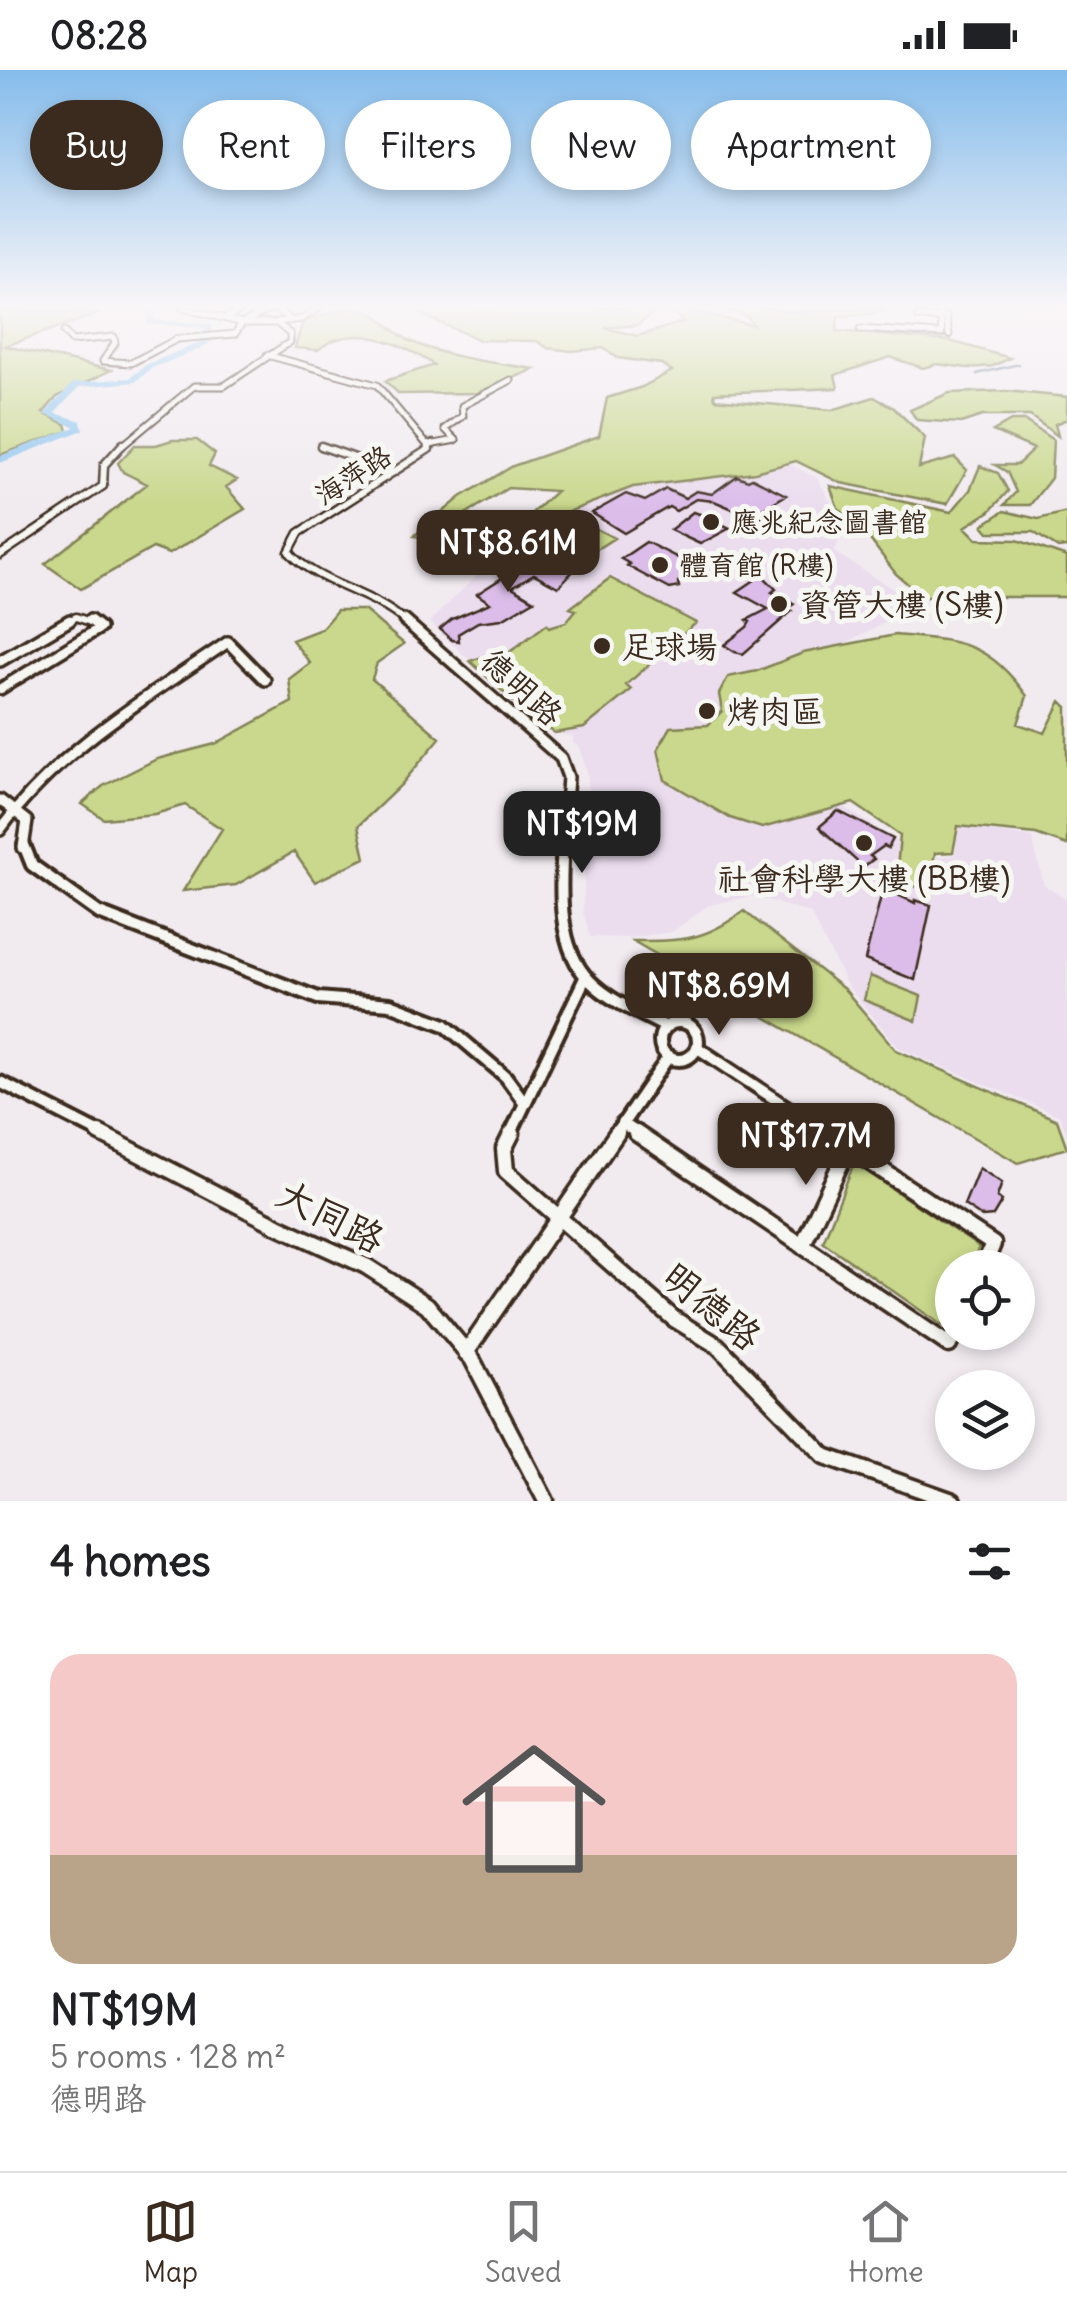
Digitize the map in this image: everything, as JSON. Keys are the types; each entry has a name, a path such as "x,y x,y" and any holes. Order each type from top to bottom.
{"street":[{"path":"0,554 104,486 104,465 135,431 194,386 224,386 240,375"},
{"name":"海萍路","path":"288,548 299,533 430,449 372,382 344,375"},
{"path":"429,446 456,440 444,429 463,416 462,406 472,397 504,388 510,380"},
{"path":"321,446 394,472"},
{"name":"德明路","path":"288,548 303,570 369,594 386,605 561,758 568,777 562,908 585,978"},
{"path":"0,661 76,617 100,628 0,690"},
{"path":"0,830 28,792 73,753 228,642 265,680"},
{"path":"0,800 27,821 23,850 32,865 99,913 318,998 390,1004 445,1025 506,1077 525,1103"},
{"path":"585,978 664,1026 676,1022 688,1025 698,1035 698,1048 686,1059 668,1056 660,1044 664,1026"},
{"name":"明德路","path":"585,978 502,1159 506,1171 674,1319 718,1346 825,1456 953,1501"},
{"path":"698,1048 993,1244 990,1250"},
{"path":"466,1353 668,1056"},
{"name":"大同路","path":"0,1082 278,1226 354,1261 443,1320 466,1353 546,1501"},
{"path":"622,1124 802,1246 935,1328"},
{"path":"802,1246 848,1148"}],"shaded area":[{"path":"780,459 817,478 845,528 834,552 912,601 906,611 846,643 811,674 797,776 897,841 926,868 924,860 955,855 959,827 1032,837 1044,885 1067,899 1067,1135 1060,1116 899,1048 848,987 810,913 753,896 709,905 672,932 627,938 590,937 583,912 588,776 580,748 573,743 573,737 547,729 531,718 429,622 486,567 491,548 525,519 622,474"}],"green space":[{"path":"0,375 101,375 57,397 43,413 66,424 68,431 0,455"},
{"path":"404,375 521,375 477,393 399,394 385,381"},
{"path":"665,375 836,375 838,388 714,393 715,399 832,410 874,397 894,408 925,438 919,468 955,458 967,470 947,504 841,483 796,461 755,472 633,487 560,515 503,559 475,565 556,491 508,488 464,515 447,541 414,536 461,497 513,466 599,436 607,398"},
{"path":"1006,391 1067,397 1067,419 1055,424 1058,436 1030,416 982,416 961,423 917,420 910,410 949,393"},
{"path":"1011,421 1025,421 1053,440 1051,478 1030,505 1004,505 1016,492 1007,472 995,465 1017,465 1034,449 993,431"},
{"path":"197,440 215,454 209,466 237,480 226,487 245,509 169,554 153,548 81,589 45,564 147,484 123,472 118,463 135,445"},
{"path":"980,466 998,473 1008,491 990,511 965,527 977,539 1017,540 1067,557 1067,597 923,597 896,574 865,533 838,508 830,486 951,512 970,490"},
{"path":"1004,511 1038,519 1067,512 1067,547 1058,548 1033,532 989,532 983,525"},
{"path":"587,524 614,538 578,561 551,545"},
{"path":"610,578 696,623 626,685 631,690 584,728 555,733 531,718 470,661 500,651 507,654 547,624 549,627 566,622 576,610 570,608"},
{"path":"337,610 364,610 404,644 377,663 372,679 440,738 401,785 358,826 365,858 315,882 294,852 236,885 183,891 222,829 185,805 155,814 104,819 82,804 103,786 157,759 215,744 292,702 289,679 310,663 292,640 321,629"},
{"path":"895,635 955,642 998,664 1027,696 1018,724 1045,733 1061,701 1067,707 1067,845 1036,834 958,826 953,852 935,853 928,890 896,881 900,835 853,803 762,828 730,818 665,780 658,749 671,727 708,725 722,711 719,694 728,677 757,671 803,653"},
{"path":"744,911 845,990 896,1050 1057,1120 1067,1148 1018,1163 633,941 665,941 704,934"},
{"path":"870,976 921,996 916,1021 864,1000"},
{"path":"854,1163 979,1247 935,1250 935,1320 823,1242"}],"building":[{"path":"737,476 752,478 786,495 756,513 770,523 764,528 749,524 753,521 744,517 747,515 714,501 696,499 676,511 669,507 624,533 592,513 626,494 645,501 666,489 685,498 696,491 712,494"},
{"path":"693,512 730,528 700,544 670,530"},
{"name":"體育館 (R樓)","path":"646,542 695,570 678,582 679,587 670,589 627,566 630,564 621,559"},
{"path":"536,556 550,565 560,559 576,568 558,587 534,574 512,587 534,600 502,619 478,622 458,634 459,641 440,629 452,619 490,603 477,594"},
{"name":"資管大樓 (S樓)","path":"762,575 776,589 772,592 794,604 787,609 792,611 743,654 735,652 724,645 747,627 747,620 768,609 737,592"},
{"name":"社會科學大樓 (BB樓)","path":"838,811 893,839 888,848 884,846 870,856 874,859 863,867 819,827"},
{"path":"883,888 915,903 931,905 915,980 865,960"},
{"path":"979,1168 1002,1183 997,1197 1002,1201 993,1216 982,1217 964,1205"}],"waterway":[{"path":"0,460 80,428 78,423 49,414 76,385 132,380 137,375"}],"place":[{"name":"應兆紀念圖書館","path":"711,522"},
{"name":"體育館 (R樓)","path":"660,565"},
{"name":"資管大樓 (S樓)","path":"779,604"},
{"name":"足球場","path":"602,646"},
{"name":"烤肉區","path":"707,711"},
{"name":"社會科學大樓 (BB樓)","path":"864,843"}]}
